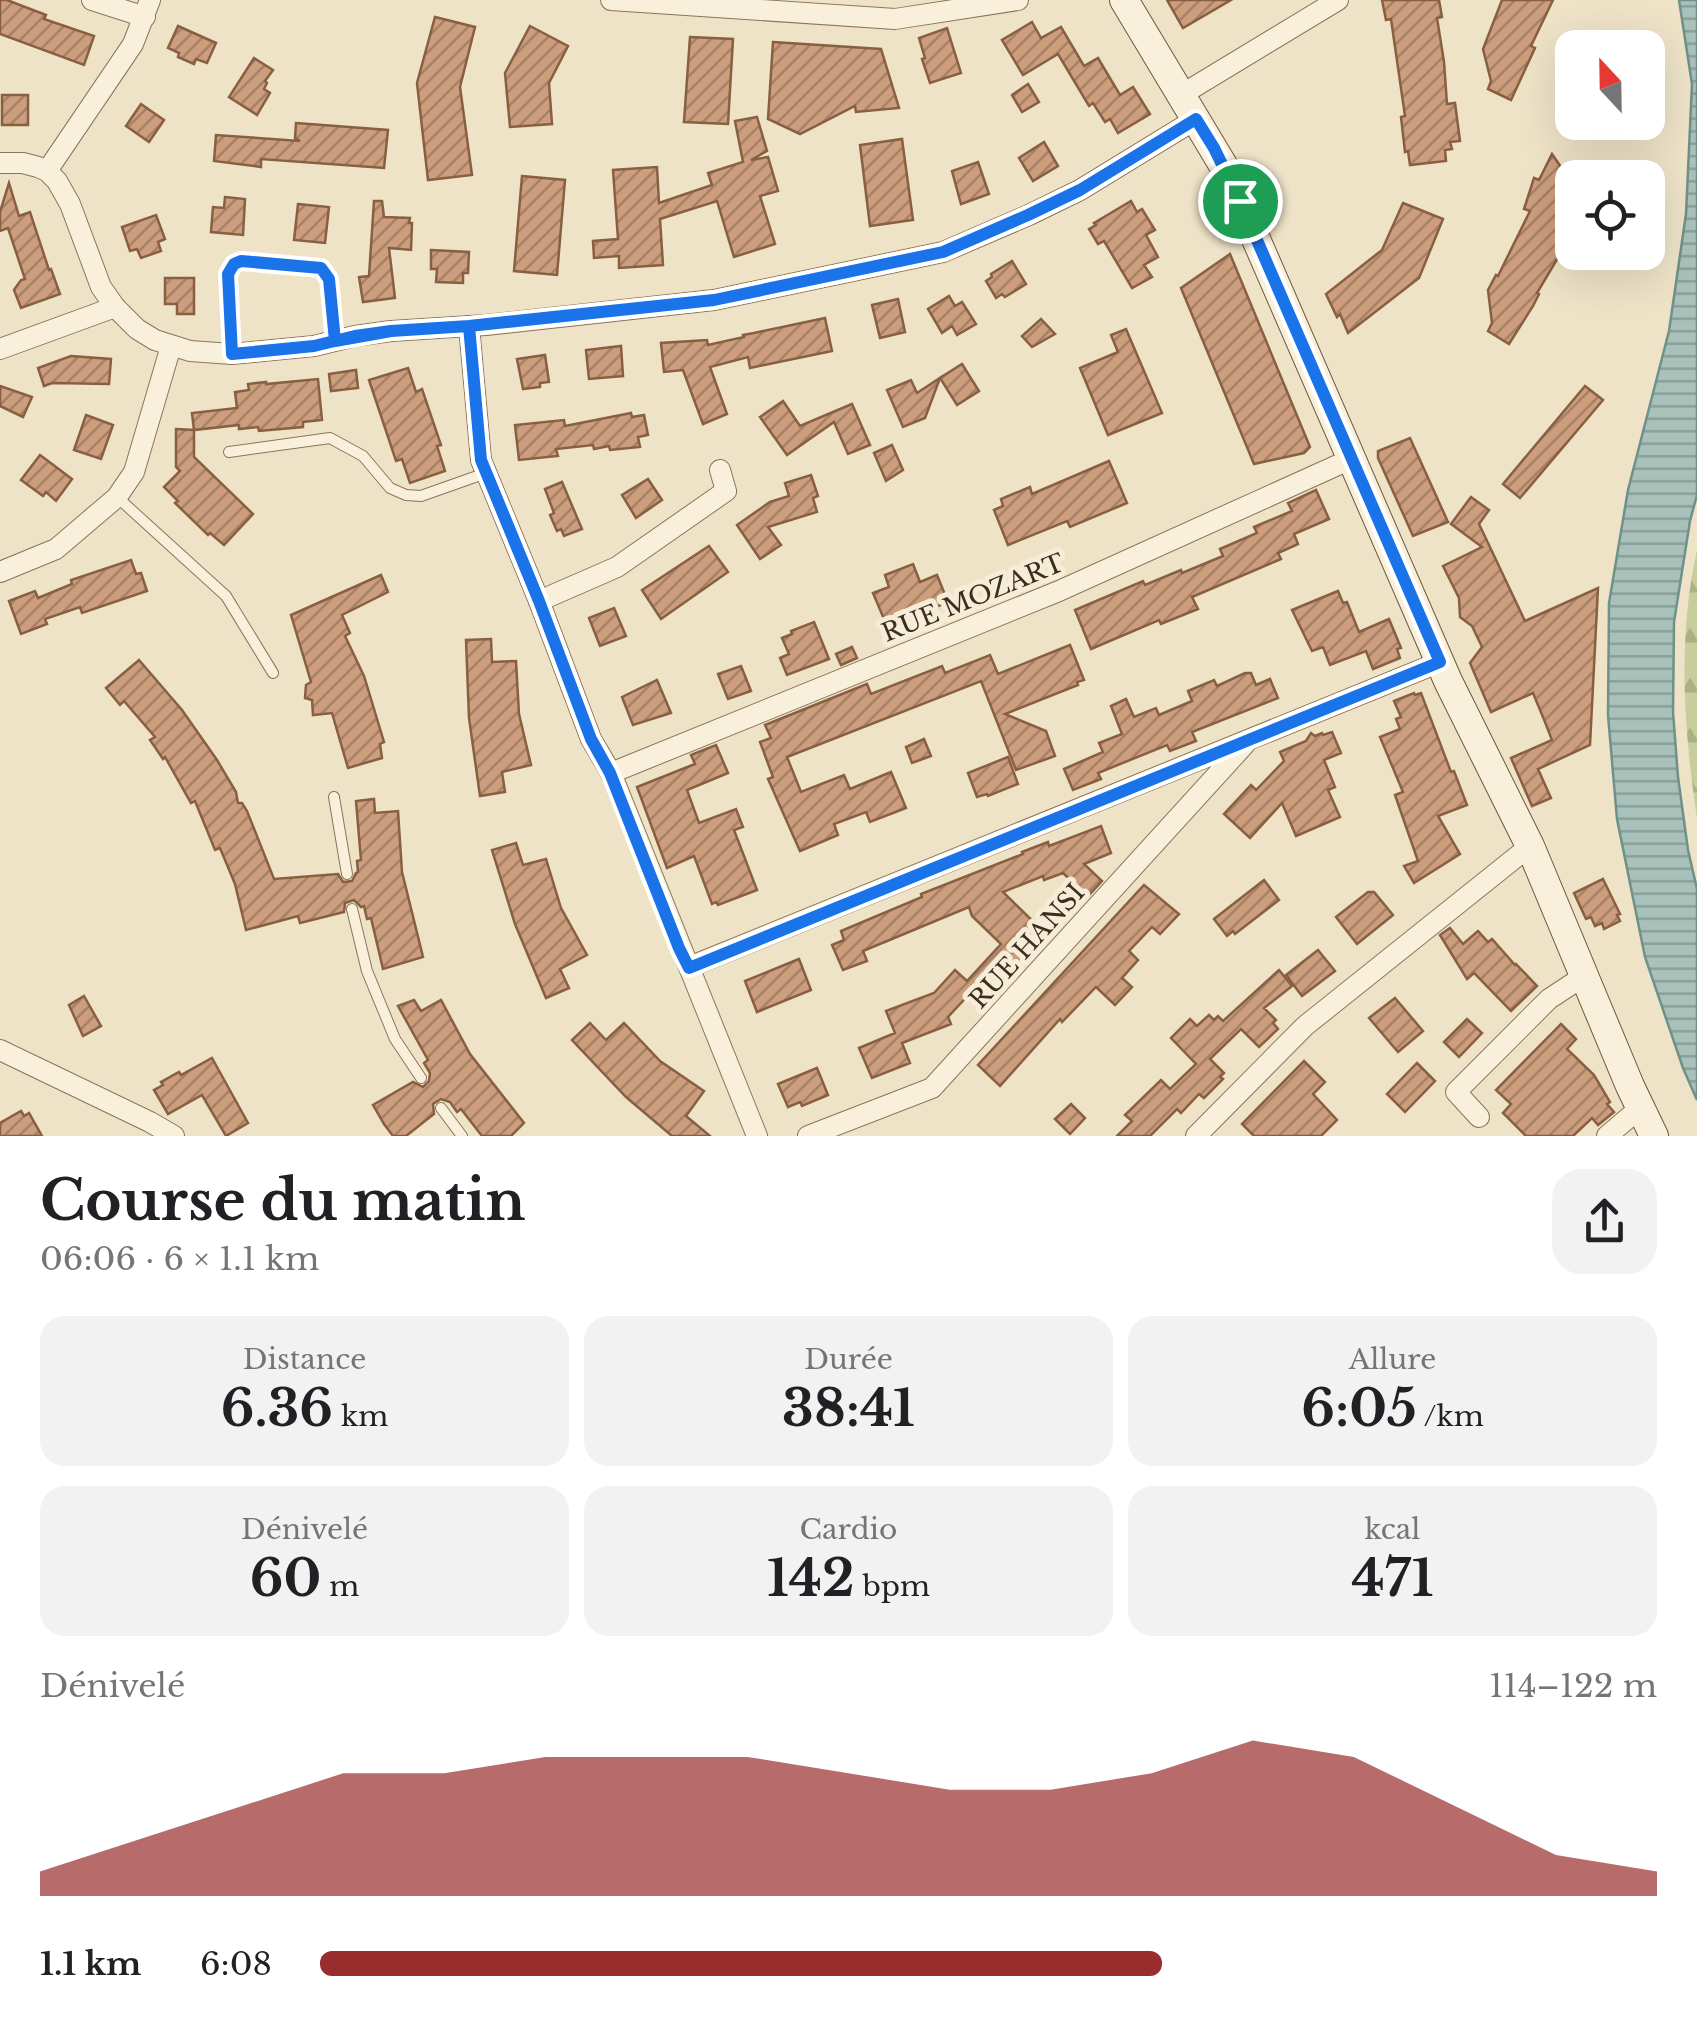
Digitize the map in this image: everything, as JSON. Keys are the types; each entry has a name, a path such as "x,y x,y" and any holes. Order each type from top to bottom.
{"main road":[{"path":"1124,0 1220,159 1240,201 1440,662 1530,846 1654,1136"}],"street":[{"path":"48,171 133,44 147,9 92,0"},
{"path":"611,0 896,18 1018,0"},
{"path":"0,163 22,163 48,171 63,190 94,271 115,308 138,329 170,346 207,354 314,346 391,331 714,300 943,252 1080,190 1338,0"},
{"path":"0,350 115,308"},
{"path":"469,326 481,460 591,739 610,773 757,1136"},
{"path":"0,572 56,549 117,497 134,472 170,346"},
{"name":"RUE MOZART","path":"610,773 1059,590 1351,459"},
{"path":"539,601 617,567 726,491 720,470"},
{"path":"689,968 1440,662"},
{"name":"RUE HANSI","path":"808,1136 932,1088 1249,739"},
{"path":"1196,1136 1305,1026 1530,846"},
{"path":"1480,1117 1456,1092 1550,999 1584,976"},
{"path":"0,1050 174,1136"},
{"path":"1607,1136 1640,1108"}],"lane":[{"path":"232,354 228,274 241,261 321,268 329,279 335,341"},
{"path":"229,452 330,438 364,456 390,488 421,496 486,473"},
{"path":"117,497 226,596 273,674"},
{"path":"334,798 347,874"},
{"path":"352,909 367,971 395,1039 421,1078"},
{"path":"442,1108 462,1136"}],"green space":[{"path":"1697,550 1697,819 1689,752 1685,651"}],"water":[{"path":"1679,0 1697,0 1697,495 1674,622 1673,712 1678,777 1697,889 1697,1100 1645,957 1617,819 1608,715 1609,603 1628,490 1669,331 1686,214 1692,84"}],"building":[{"path":"0,0 94,36 84,65 0,34"},
{"path":"1167,0 1231,0 1183,28"},
{"path":"1382,0 1439,0 1442,17 1437,18 1447,104 1455,103 1460,141 1450,142 1452,149 1445,150 1446,161 1410,165 1408,151 1405,152 1401,117 1405,116 1391,19 1386,20"},
{"path":"1502,0 1553,0 1511,100 1488,89 1491,81 1483,49"},
{"path":"435,17 475,27 460,87 472,175 428,180 417,83"},
{"path":"1032,22 1041,38 1061,27 1084,66 1098,58 1120,95 1133,87 1150,114 1118,133 1093,103 1089,106 1058,54 1023,75 1002,40"},
{"path":"178,26 216,43 207,63 196,59 194,64 168,48"},
{"path":"530,26 568,46 549,83 552,124 510,127 505,73"},
{"path":"947,28 961,73 930,83 919,38"},
{"path":"690,37 733,39 728,124 684,122"},
{"path":"773,42 881,49 899,108 856,112 855,106 800,134 768,119"},
{"path":"254,58 273,70 265,81 264,89 270,93 257,115 229,97"},
{"path":"1028,84 1039,102 1022,112 1012,95"},
{"path":"2,95 28,95 28,125 2,125"},
{"path":"141,104 164,120 149,142 126,126"},
{"path":"757,117 767,151 751,160 768,157 778,191 760,196 775,244 734,257 717,201 660,219 663,265 619,268 619,256 594,258 593,241 618,239 613,170 657,167 659,203 712,185 708,173 743,162 735,121"},
{"path":"296,123 388,130 384,168 261,159 261,167 214,161 216,135 300,141 295,138"},
{"path":"902,139 913,220 870,226 860,145"},
{"path":"1044,142 1058,166 1033,181 1019,158"},
{"path":"1552,154 1556,160 1555,263 1509,344 1488,331 1492,323 1488,290 1530,211 1524,209 1534,178 1539,180"},
{"path":"978,162 989,194 961,204 952,171"},
{"path":"522,176 565,180 557,275 514,271"},
{"path":"9,183 19,216 30,212 60,294 21,308 14,290 25,279 8,228 0,231 0,212"},
{"path":"225,197 245,199 243,235 211,232 213,207 224,208"},
{"path":"374,201 382,201 384,217 410,218 411,250 389,248 395,298 363,302 359,277 369,276"},
{"path":"1131,201 1137,212 1142,209 1155,230 1146,235 1158,257 1144,265 1152,277 1132,288 1104,241 1098,244 1089,229"},
{"path":"1403,203 1443,219 1419,278 1348,333 1326,294 1382,250"},
{"path":"298,204 329,207 325,243 294,240"},
{"path":"156,215 165,239 158,242 161,251 141,258 137,249 130,251 122,227"},
{"path":"431,250 469,252 468,273 463,273 463,283 436,282"},
{"path":"1230,254 1310,447 1304,453 1254,464 1181,288"},
{"path":"1012,261 1026,284 996,298 986,281"},
{"path":"165,278 194,278 194,314 177,314 177,304 165,304"},
{"path":"949,296 955,306 962,302 976,324 957,335 952,326 942,333 928,309"},
{"path":"898,299 905,332 880,338 872,305"},
{"path":"825,318 832,351 750,368 748,357 710,367 727,414 703,424 683,370 664,372 661,343 707,340 708,345"},
{"path":"1041,319 1055,334 1032,347 1022,336"},
{"path":"1126,329 1162,413 1108,435 1080,368 1118,352 1111,335"},
{"path":"621,346 623,376 589,379 586,350"},
{"path":"545,355 549,382 523,389 517,359"},
{"path":"71,356 111,359 109,384 44,386 38,368"},
{"path":"962,364 979,391 957,405 940,378"},
{"path":"408,368 416,392 422,389 441,445 437,446 445,471 410,483 402,459 396,461 369,380"},
{"path":"356,370 358,388 331,391 329,374"},
{"path":"940,378 925,418 903,427 887,390 911,380 917,393"},
{"path":"318,379 322,420 303,422 303,427 259,431 258,427 239,429 239,425 194,430 192,413 237,408 235,392 249,390 248,384"},
{"path":"0,386 32,397 23,417 0,406"},
{"path":"1585,386 1603,400 1520,498 1503,484"},
{"path":"783,401 800,426 852,404 870,445 848,454 834,422 787,455 760,417"},
{"path":"631,413 632,417 644,415 648,435 638,437 640,447 610,450 609,446 594,449 593,445 556,449 558,456 519,460 515,425 564,420 565,426"},
{"path":"86,415 113,425 101,459 74,450"},
{"path":"176,429 194,430 194,457 253,514 224,545 208,535 164,487 180,471 176,467"},
{"path":"1410,438 1448,522 1413,536 1378,458 1378,451"},
{"path":"892,445 903,470 886,481 874,453"},
{"path":"40,455 72,479 56,501 21,480"},
{"path":"1109,461 1127,503 1070,527 1067,521 1008,545 994,510 1003,506 1001,499 1030,487 1032,494"},
{"path":"811,475 818,496 813,498 817,512 768,527 781,545 760,559 737,525 770,502 789,496 785,483"},
{"path":"648,479 662,500 636,518 622,495"},
{"path":"562,482 582,529 564,536 561,529 557,531 550,515 554,513 545,489"},
{"path":"1316,490 1329,519 1294,534 1298,544 1278,553 1281,559 1192,597 1198,609 1161,624 1159,620 1091,649 1075,610 1143,581 1145,585 1223,556 1220,549 1257,533 1254,527 1292,511 1288,503"},
{"path":"1471,497 1489,510 1479,524 1525,621 1598,588 1590,745 1538,769 1551,798 1532,806 1511,758 1552,740 1533,693 1491,712 1470,663 1482,647 1472,626 1460,617 1459,598 1443,566 1482,547 1451,524"},
{"path":"709,546 728,572 661,619 642,590"},
{"path":"131,560 147,591 82,613 80,607 45,619 47,624 21,634 9,601 35,591 38,598 72,584 71,580"},
{"path":"913,564 920,582 937,575 948,602 933,608 935,613 889,631 873,593 889,587 885,575"},
{"path":"381,575 388,592 342,615 350,633 345,636 364,676 384,742 380,744 382,758 348,768 332,713 313,715 312,700 305,698 306,685 311,682 291,615"},
{"path":"1338,591 1359,632 1389,619 1401,648 1397,649 1400,658 1373,669 1366,651 1330,665 1323,647 1312,651 1292,610"},
{"path":"614,608 626,636 600,646 589,618"},
{"path":"814,622 829,659 787,675 780,658 789,654 782,638"},
{"path":"491,639 492,662 516,661 519,714 531,765 502,772 505,792 480,796 469,718 466,640"},
{"path":"1070,645 1084,680 1005,714 1046,731 1055,756 1016,770 981,681 787,757 801,792 844,775 850,789 891,772 906,808 870,822 866,812 834,824 838,835 800,851 768,779 773,777 760,742 771,738 765,725 867,684 871,694 942,666 945,673 990,655 998,674"},
{"path":"852,647 857,658 841,665 836,654"},
{"path":"139,660 182,710 217,760 236,792 238,803 247,811 274,879 338,874 343,882 352,881 358,872 357,861 361,860 356,801 374,799 375,813 398,811 402,872 423,957 383,969 371,918 367,919 364,906 354,900 345,903 344,912 300,923 298,916 246,930 235,884 220,848 215,850 195,801 191,803 165,757 150,740 155,737 124,701 120,705 106,688"},
{"path":"741,666 751,691 728,699 718,674"},
{"path":"1251,673 1256,685 1270,679 1278,698 1192,732 1196,741 1170,751 1167,745 1098,773 1101,779 1073,790 1064,769 1103,752 1099,743 1122,734 1111,706 1126,699 1134,717 1156,708 1159,715 1192,701 1188,691 1214,680 1217,686"},
{"path":"657,680 671,713 633,725 622,697"},
{"path":"1421,693 1467,805 1438,816 1460,854 1414,883 1404,866 1418,861 1395,795 1403,792 1380,737 1400,729 1396,719 1401,717 1394,701"},
{"path":"1332,732 1341,753 1324,760 1335,787 1328,790 1340,817 1296,836 1282,803 1250,838 1224,814 1251,785 1256,790 1284,761 1280,752 1306,741 1311,733 1315,736"},
{"path":"924,739 931,756 912,763 906,747"},
{"path":"716,745 728,773 687,790 699,823 736,809 743,827 734,830 757,890 718,905 712,904 694,856 667,868 637,787 695,764 691,755"},
{"path":"1008,757 1018,784 977,797 968,773"},
{"path":"1101,826 1111,853 1084,864 1102,881 1088,896 1063,873 1044,880 1043,876 1003,892 1047,935 987,1000 975,988 948,1017 951,1024 902,1043 910,1063 872,1078 859,1048 895,1033 886,1011 934,993 955,970 967,981 1001,944 972,916 969,907 863,951 867,961 843,970 832,945 844,940 841,931 922,897 921,894 1048,842 1049,846"},
{"path":"516,843 523,865 546,859 561,908 587,955 560,969 569,988 546,998 515,924 492,850"},
{"path":"1603,879 1620,914 1620,921 1604,929 1602,923 1595,926 1591,917 1586,919 1574,893"},
{"path":"1264,880 1279,900 1227,936 1214,919"},
{"path":"1144,885 1179,914 1160,934 1152,927 1129,951 1138,960 1122,978 1132,987 1115,1005 1096,987 1062,1022 1060,1019 1000,1086 978,1065"},
{"path":"1368,892 1374,892 1393,915 1357,944 1336,917"},
{"path":"1450,928 1463,944 1478,931 1488,942 1492,939 1537,986 1511,1011 1474,973 1467,979 1440,935"},
{"path":"1318,950 1335,971 1302,996 1286,975"},
{"path":"799,959 811,990 757,1012 745,981"},
{"path":"1279,970 1292,986 1264,1008 1276,1020 1273,1023 1278,1029 1259,1047 1241,1029 1210,1059 1224,1073 1204,1098 1199,1094 1181,1113 1177,1109 1150,1136 1117,1136 1132,1121 1125,1115 1161,1080 1170,1089 1196,1064 1171,1038 1190,1019 1197,1026 1209,1015 1223,1021"},
{"path":"84,996 101,1026 83,1036 69,1005"},
{"path":"1395,998 1423,1031 1398,1052 1369,1018"},
{"path":"414,1000 421,1011 441,1000 470,1054 524,1123 511,1136 482,1136 461,1109 457,1112 450,1102 441,1099 433,1104 434,1114 406,1136 393,1136 384,1124 373,1105 413,1082 423,1087 429,1081 430,1073 424,1063 428,1060 398,1006"},
{"path":"1467,1019 1482,1033 1459,1057 1444,1042"},
{"path":"590,1023 606,1040 624,1023 660,1061 704,1091 686,1116 710,1136 672,1136 626,1097 572,1040"},
{"path":"1561,1024 1576,1039 1567,1049 1594,1075 1614,1112 1598,1125 1592,1118 1573,1136 1526,1136 1503,1113 1511,1104 1496,1090"},
{"path":"212,1058 248,1123 226,1136 202,1095 168,1114 154,1090 179,1072 181,1075"},
{"path":"1304,1061 1325,1082 1313,1094 1337,1120 1321,1136 1254,1136 1242,1124"},
{"path":"1417,1063 1435,1081 1405,1112 1387,1094"},
{"path":"817,1068 828,1095 802,1106 800,1102 788,1107 778,1084"},
{"path":"1071,1104 1085,1118 1070,1134 1055,1119"},
{"path":"21,1111 24,1116 29,1113 42,1136 0,1136 0,1123"}],"route":[{"path":"1240,201 1196,119 1080,190 943,252 714,300 391,331 335,341 327,273 316,266 241,261 228,274 232,354 314,346 391,331 469,326 481,460 591,739 610,773 689,968 1440,662 1240,201"}]}
